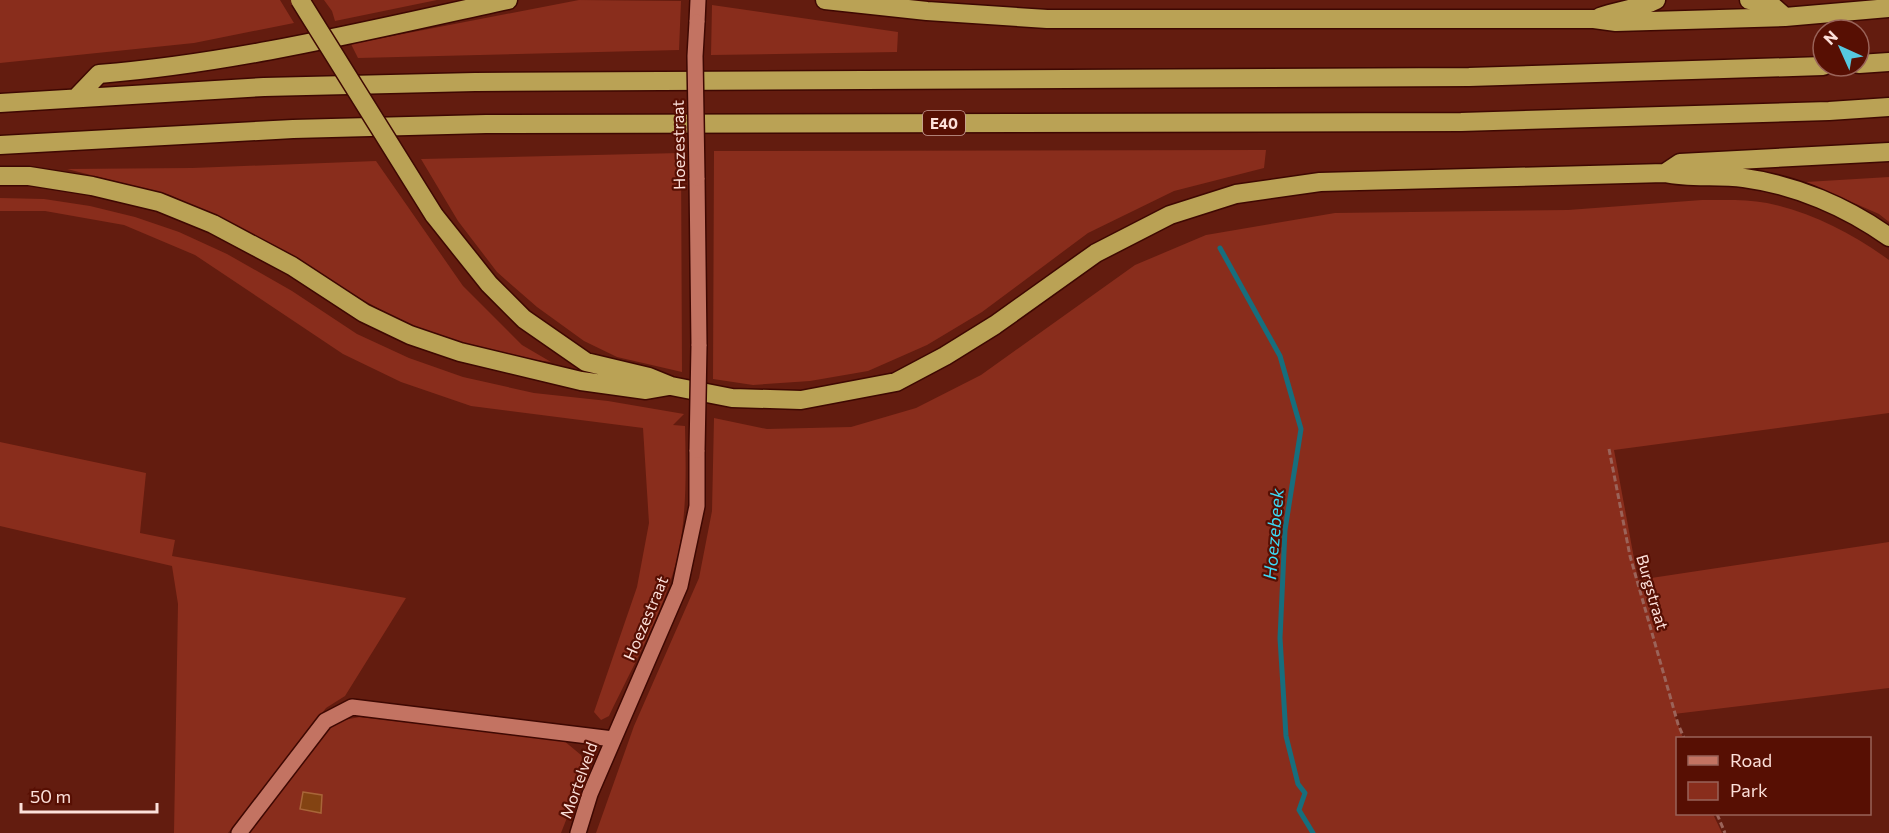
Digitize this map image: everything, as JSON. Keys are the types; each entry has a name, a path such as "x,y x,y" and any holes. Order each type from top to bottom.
{"highway":[{"path":"300,0 434,215 489,284 525,319 586,362 649,377 671,386 732,398 801,399 896,382 945,356 995,325 1096,253 1170,215 1236,194 1320,182 1665,173 1678,176 1743,178 1786,187 1849,212 1889,237"},
{"path":"76,98 99,74 136,71 292,46 508,0"},
{"path":"825,0 927,11 1047,19 1594,19 1616,22 1785,17 1889,8"},
{"path":"1594,19 1618,10 1646,5 1656,0"},
{"path":"1749,0 1768,2 1785,17"},
{"path":"1871,63 1889,62"},
{"path":"0,104 264,87 475,82 1457,77 1811,66"},
{"name":"E40","path":"0,145 293,129 486,124 1461,122 1889,107"},
{"path":"1665,173 1680,163 1889,152"},
{"path":"0,176 29,176 92,186 159,202 213,224 272,255 364,313 410,335 460,352 581,381 646,390 671,386"}],"street":[{"name":"Hoezestraat","path":"613,739 681,586 697,506 699,346 695,56 698,1"},
{"path":"239,833 324,721 352,707 613,739"},
{"name":"Mortelveld","path":"578,833 590,794 613,739"}],"path":[{"name":"Burgstraat","path":"1609,449 1630,556 1684,737"},
{"path":"1717,815 1725,833"}],"green space":[{"path":"0,0 280,0 294,23 194,43 0,63"},
{"path":"324,0 437,0 335,21 332,11"},
{"path":"579,0 681,1 679,50 358,58 351,44"},
{"path":"712,5 898,32 897,52 711,55"},
{"path":"1266,150 1264,168 1174,191 1088,233 982,312 927,345 868,371 810,381 753,385 713,379 714,151"},
{"path":"681,153 682,372 617,357 584,341 537,307 497,272 458,221 421,159"},
{"path":"376,161 463,286 522,345 551,362 514,357 452,342 402,322 217,217 170,195 67,169 192,168"},
{"path":"1889,177 1889,222 1879,214 1806,182"},
{"path":"0,198 44,199 90,206 135,217 179,232 227,254 292,291 357,334 409,358 463,377 534,393 608,401 684,414 673,425 685,426 686,475 678,555 657,616 609,716 601,720 594,712 637,587 649,523 643,428 471,406 401,382 343,354 195,255 124,225 45,211 0,211"},
{"path":"1702,200 1759,202 1815,218 1861,241 1889,260 1889,413 1614,450 1638,580 1889,542 1889,688 1674,714 1683,737 1676,737 1676,815 1713,815 1722,833 596,833 634,726 699,578 712,511 714,418 767,429 851,427 916,408 981,375 1135,265 1206,235 1335,213 1568,210"},
{"path":"0,442 146,473 140,533 175,540 172,556 406,598 345,696 326,708 228,833 174,833 178,604 172,566 0,526"},
{"path":"360,717 563,740 581,755 586,769 561,833 246,833 327,728 338,721"}],"building":[{"path":"303,792 322,795 321,813 300,809"}],"waterway":[{"name":"Hoezebeek","path":"1220,248 1280,356 1301,429 1285,530 1280,638 1286,736 1298,784 1305,793 1299,810 1313,833"}]}
